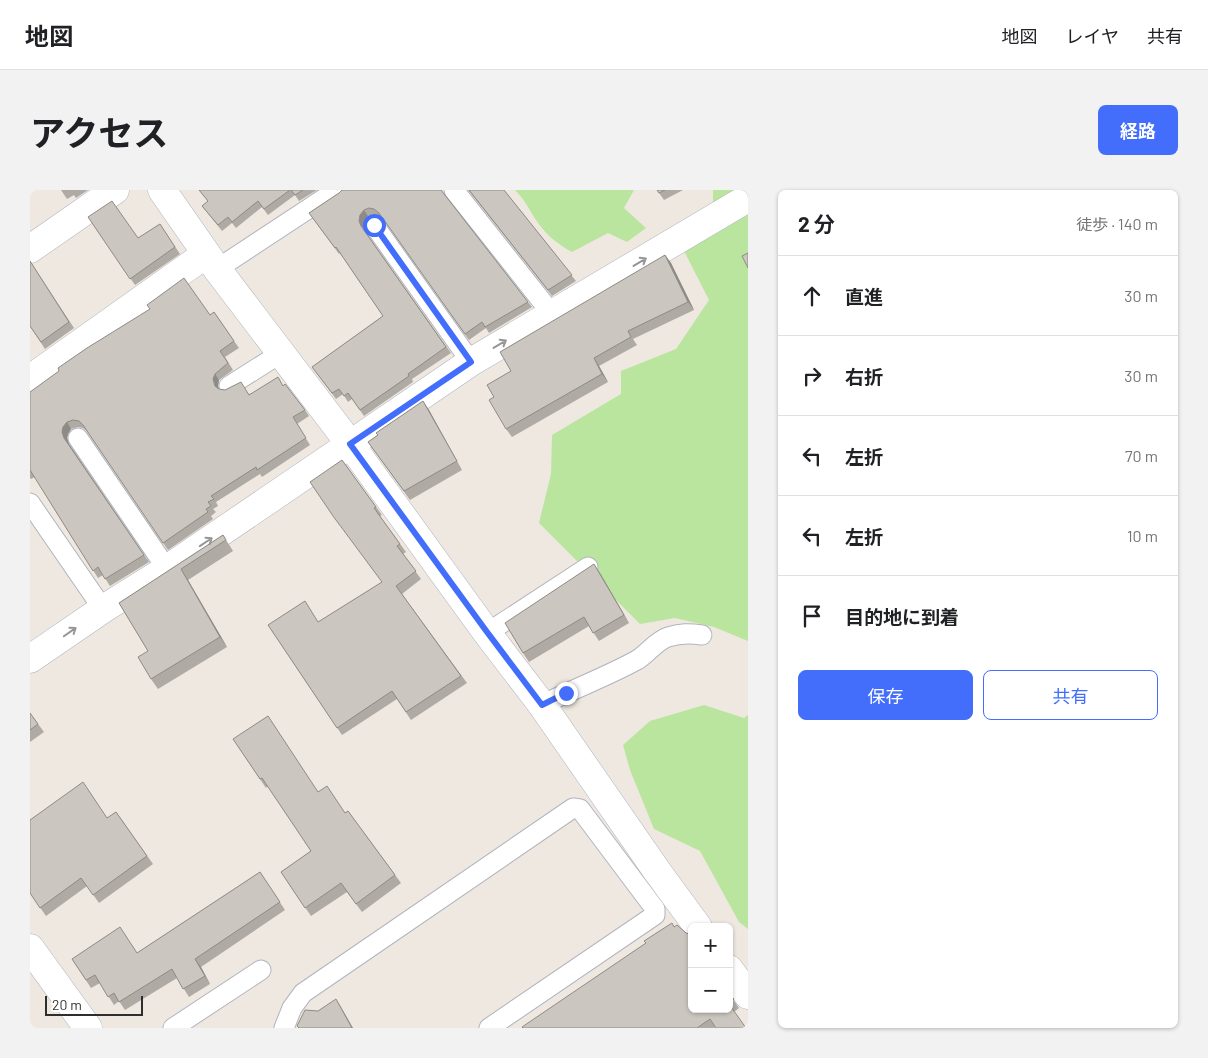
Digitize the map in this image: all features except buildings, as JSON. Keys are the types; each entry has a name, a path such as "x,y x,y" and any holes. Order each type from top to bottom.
{"street":[{"path":"30,249 115,190"},
{"path":"162,190 212,261 350,444 542,705 695,923"},
{"path":"30,659 103,609 167,569 471,362 748,198"},
{"path":"30,379 212,261"},
{"path":"30,948 88,1028"},
{"path":"733,974 748,995"}],"lane":[{"path":"212,261 338,190"},
{"path":"454,190 552,314"},
{"path":"374,225 471,362"},
{"path":"229,386 281,353"},
{"path":"78,438 167,569"},
{"path":"30,502 103,609"},
{"path":"487,632 588,567"},
{"path":"542,705 611,674 639,659 665,638 684,632 702,634"},
{"path":"284,1028 292,1008 303,993 573,808 580,809 655,909 655,915 489,1028"},
{"path":"173,1028 261,970"}],"green space":[{"path":"515,190 634,190 624,208 646,228 627,242 608,233 572,252 556,242 543,230"},
{"path":"713,190 748,190 748,641 714,627 675,618 640,624 539,523 551,474 552,435 621,394 621,371 676,349 709,300 682,247 713,206"},
{"path":"704,705 744,718 748,715 748,929 739,922 700,851 654,829 630,770 623,745 650,721"}],"route":[{"path":"374,225 471,362 350,444 542,705 566,693"}]}
